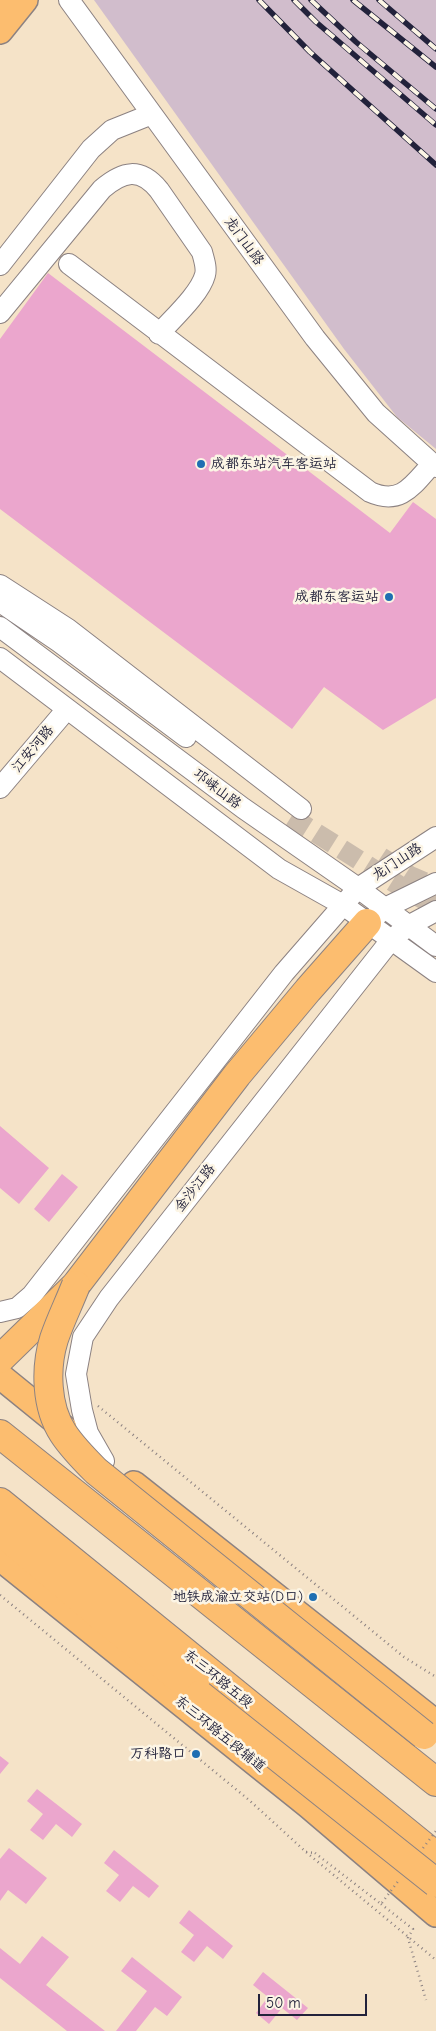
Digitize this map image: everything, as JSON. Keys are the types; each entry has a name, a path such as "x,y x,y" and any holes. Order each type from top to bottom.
{"highway":[{"path":"0,1360 76,1285 237,1075 308,990 376,916"},
{"path":"76,1285 54,1338 49,1359 48,1381 54,1412 62,1432 79,1454 96,1471 432,1734"},
{"path":"0,1434 436,1782"},
{"name":"东三环路五段","path":"0,1502 428,1854"},
{"path":"0,1531 118,1630 436,1883"}],"main road":[{"path":"0,3 3,0"},
{"path":"0,31 25,0"},
{"path":"0,1376 432,1734"},
{"name":"东三环路五段辅道","path":"0,1558 308,1805 436,1914"}],"street":[{"name":"龙门山路","path":"69,0 315,338 376,413 434,465"},
{"path":"0,265 91,149 112,130 152,114"},
{"path":"0,313 102,189 121,175 133,173 143,176 159,190 202,252 205,275 200,286 160,334"},
{"path":"69,264 370,492 391,498 402,494 434,465"},
{"path":"0,585 68,629 296,813 59,642 0,602"},
{"name":"邛崃山路","path":"0,627 243,808 358,888 391,940 436,972"},
{"name":"邛崃山路","path":"0,658 279,869 343,905 408,926 436,946"},
{"name":"江安河路","path":"0,788 67,709"},
{"name":"龙门山路","path":"358,888 436,837"},
{"path":"376,916 436,883"},
{"path":"0,1312 17,1308 32,1295 284,973 358,888"},
{"name":"金沙江路","path":"104,1461 88,1432 76,1374 83,1337 109,1298 391,940 408,926 436,911"}],"path":[{"path":"79,1391 404,1657 436,1677"},
{"path":"0,1595 249,1800 306,1852 436,1960"},
{"path":"428,1854 436,1832"},
{"path":"306,1852 315,1853 413,1929 408,1938 426,2000"},
{"path":"381,1904 403,1875"}],"shaded area":[{"path":"94,0 436,0 436,449 397,417 344,349"}],"building":[{"path":"48,273 390,533 413,502 436,519 436,698 383,730 324,687 292,729 0,509 0,339"},
{"path":"0,1126 49,1168 19,1204 0,1188"},
{"path":"62,1174 78,1187 49,1222 34,1209"},
{"path":"0,1756 9,1763 0,1774"},
{"path":"37,1789 82,1824 72,1837 56,1824 43,1840 30,1830 43,1814 27,1801"},
{"path":"9,1848 47,1878 26,1904 8,1890 0,1901 0,1859"},
{"path":"114,1850 159,1886 149,1898 133,1886 120,1902 106,1891 119,1875 104,1863"},
{"path":"189,1910 233,1946 223,1959 207,1946 194,1962 181,1952 194,1935 179,1923"},
{"path":"42,1936 69,1957 46,1985 105,2031 67,2031 0,1978 0,1948 20,1964"},
{"path":"132,1957 182,1997 167,2016 155,2007 136,2031 116,2031 147,1991 121,1971"},
{"path":"263,1972 308,2008 297,2020 282,2008 269,2024 256,2013 268,1997 253,1985"}],"tunnel":[{"path":"291,817 406,890 436,906"},
{"path":"381,857 410,876 436,887"}],"railway":[{"path":"259,0 310,52 436,165"},
{"path":"294,0 316,22 436,125"},
{"path":"311,0 356,42 436,109"},
{"path":"353,0 436,67"},
{"path":"379,0 436,49"}],"place":[{"name":"成都东站汽车客运站","path":"201,464"},
{"name":"成都东客运站","path":"389,597"},
{"name":"地铁成渝立交站(D口)","path":"313,1597"},
{"name":"万科路口","path":"196,1754"}]}
